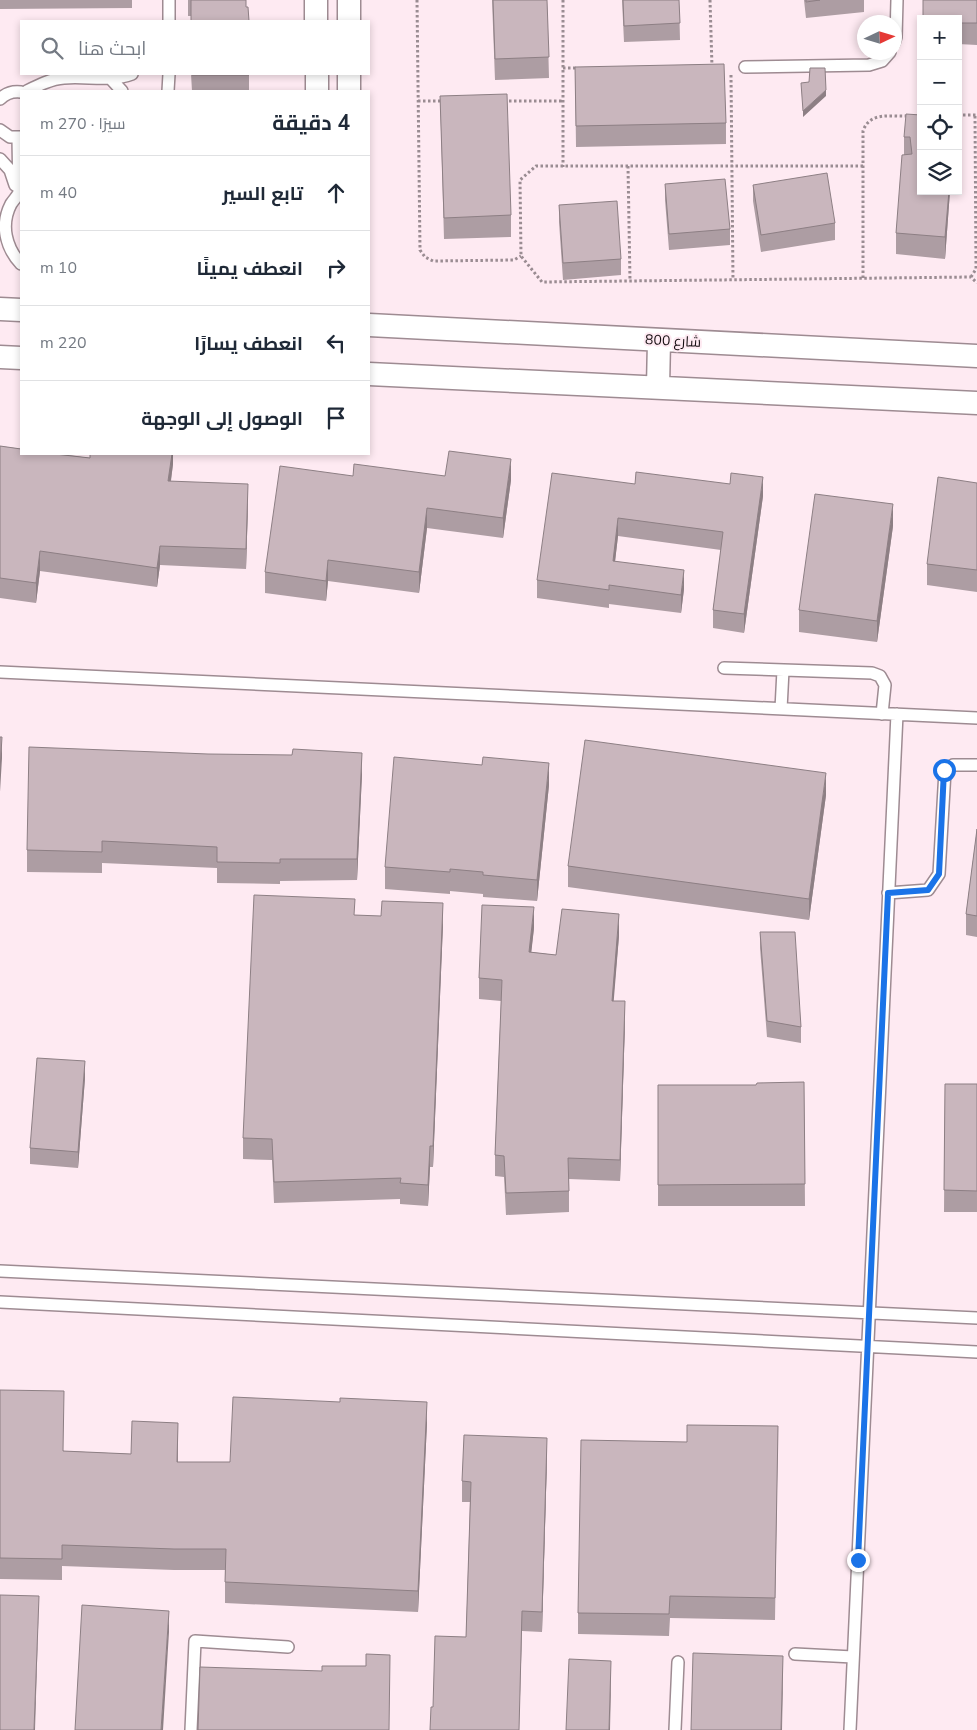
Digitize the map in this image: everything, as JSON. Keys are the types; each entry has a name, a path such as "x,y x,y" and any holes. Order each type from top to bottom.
{"street":[{"path":"316,0 316,20"},
{"path":"349,0 349,20"},
{"path":"317,75 317,90"},
{"path":"349,75 349,90"},
{"path":"0,309 20,310"},
{"name":"شارع 800","path":"372,322 659,341 977,356"},
{"path":"658,387 659,341"},
{"path":"0,357 20,358"},
{"path":"370,374 977,403"}],"lane":[{"path":"169,20 170,0"},
{"path":"897,0 897,15"},
{"path":"745,67 869,65 883,60"},
{"path":"29,90 50,81 64,78 110,78 126,75"},
{"path":"168,75 168,90"},
{"path":"110,78 121,90"},
{"path":"0,97 8,93 20,92"},
{"path":"0,130 10,137 20,138 20,193 10,205 2,230 6,244 12,255 20,263"},
{"path":"0,159 10,170 20,193"},
{"path":"724,668 872,674 880,676 886,685 882,714"},
{"path":"781,709 783,670"},
{"path":"0,672 977,718"},
{"path":"850,1730 897,714"},
{"path":"888,893 928,890 935,882 939,874 944,770 953,765 977,765"},
{"path":"0,1271 977,1318"},
{"path":"0,1302 977,1352"},
{"path":"191,1730 195,1641 288,1647"},
{"path":"795,1654 854,1657"},
{"path":"675,1730 678,1662"}],"path":[{"path":"418,0 420,250 425,257 433,261 514,260 521,256"},
{"path":"562,0 563,167"},
{"path":"710,0 712,67 745,67"},
{"path":"731,67 733,280"},
{"path":"563,68 583,68"},
{"path":"418,101 447,101"},
{"path":"495,101 563,101"},
{"path":"962,115 976,115 976,269 970,277"},
{"path":"864,278 863,131 865,124 870,119 877,117 912,116"},
{"path":"863,166 536,166 520,180 521,256 542,282 970,277 977,283"},
{"path":"628,166 630,280"}],"building":[{"path":"191,0 246,0 249,20 191,20"},
{"path":"493,0 547,0 549,57 495,59"},
{"path":"623,0 679,0 680,23 624,26"},
{"path":"923,0 977,0 977,23 962,23 962,15 923,15"},
{"path":"724,64 726,123 576,126 575,67"},
{"path":"810,68 825,68 826,90 803,111 801,83 809,82"},
{"path":"507,94 511,215 444,218 440,96"},
{"path":"906,114 917,115 917,195 949,195 945,237 896,233 902,155 912,154 910,137 904,137"},
{"path":"827,173 835,223 761,235 753,185"},
{"path":"725,179 730,229 669,234 665,184"},
{"path":"617,201 621,259 563,263 559,205"},
{"path":"0,446 20,449 20,455 64,455 90,458 90,455 172,455 168,481 248,484 246,549 160,546 157,568 40,551 36,583 0,578"},
{"path":"449,451 511,459 503,518 427,508 419,572 328,560 326,581 265,572 280,466 353,476 354,464 445,476"},
{"path":"636,472 730,484 731,473 763,477 744,614 713,610 723,532 618,518 613,561 684,570 681,595 609,585 609,590 537,580 552,473 635,484"},
{"path":"938,477 977,483 977,570 927,564"},
{"path":"815,494 893,504 877,621 799,610"},
{"path":"0,737 2,737 0,770"},
{"path":"585,740 826,773 809,899 568,866"},
{"path":"29,747 208,754 292,755 293,749 362,753 357,859 280,859 280,863 217,862 217,847 102,841 102,852 27,850"},
{"path":"394,757 482,765 483,757 549,763 537,880 483,875 483,872 450,869 450,872 385,867"},
{"path":"977,829 977,916 966,914"},
{"path":"254,895 355,899 354,915 381,916 382,901 443,903 433,1146 430,1146 428,1185 400,1183 401,1178 274,1182 272,1139 243,1138"},
{"path":"482,905 534,907 529,952 556,955 562,909 619,914 612,1001 625,1001 620,1160 568,1158 569,1191 506,1193 504,1156 495,1155 502,980 479,978"},
{"path":"760,932 795,932 801,1027 767,1021"},
{"path":"37,1058 85,1061 78,1152 30,1148"},
{"path":"804,1082 805,1184 658,1185 658,1085 756,1085 757,1083"},
{"path":"945,1084 977,1084 977,1191 944,1190"},
{"path":"0,1390 64,1391 63,1451 131,1454 132,1421 178,1423 177,1462 230,1462 233,1397 340,1402 340,1398 427,1402 418,1591 225,1582 226,1549 62,1545 62,1559 0,1558"},
{"path":"687,1425 778,1426 775,1598 670,1596 669,1614 578,1613 581,1440 687,1442"},
{"path":"464,1435 547,1438 542,1612 522,1611 519,1730 430,1730 431,1707 433,1707 435,1636 466,1637 471,1482 462,1481"},
{"path":"0,1595 39,1596 34,1730 0,1730"},
{"path":"82,1605 169,1611 161,1730 75,1730"},
{"path":"693,1653 783,1656 781,1730 691,1730"},
{"path":"366,1654 390,1655 389,1730 198,1730 200,1667 322,1671 322,1666 366,1666"},
{"path":"569,1659 611,1661 609,1730 566,1730"}],"route":[{"path":"858,1560 888,893 928,890 939,874 944,770"}]}
